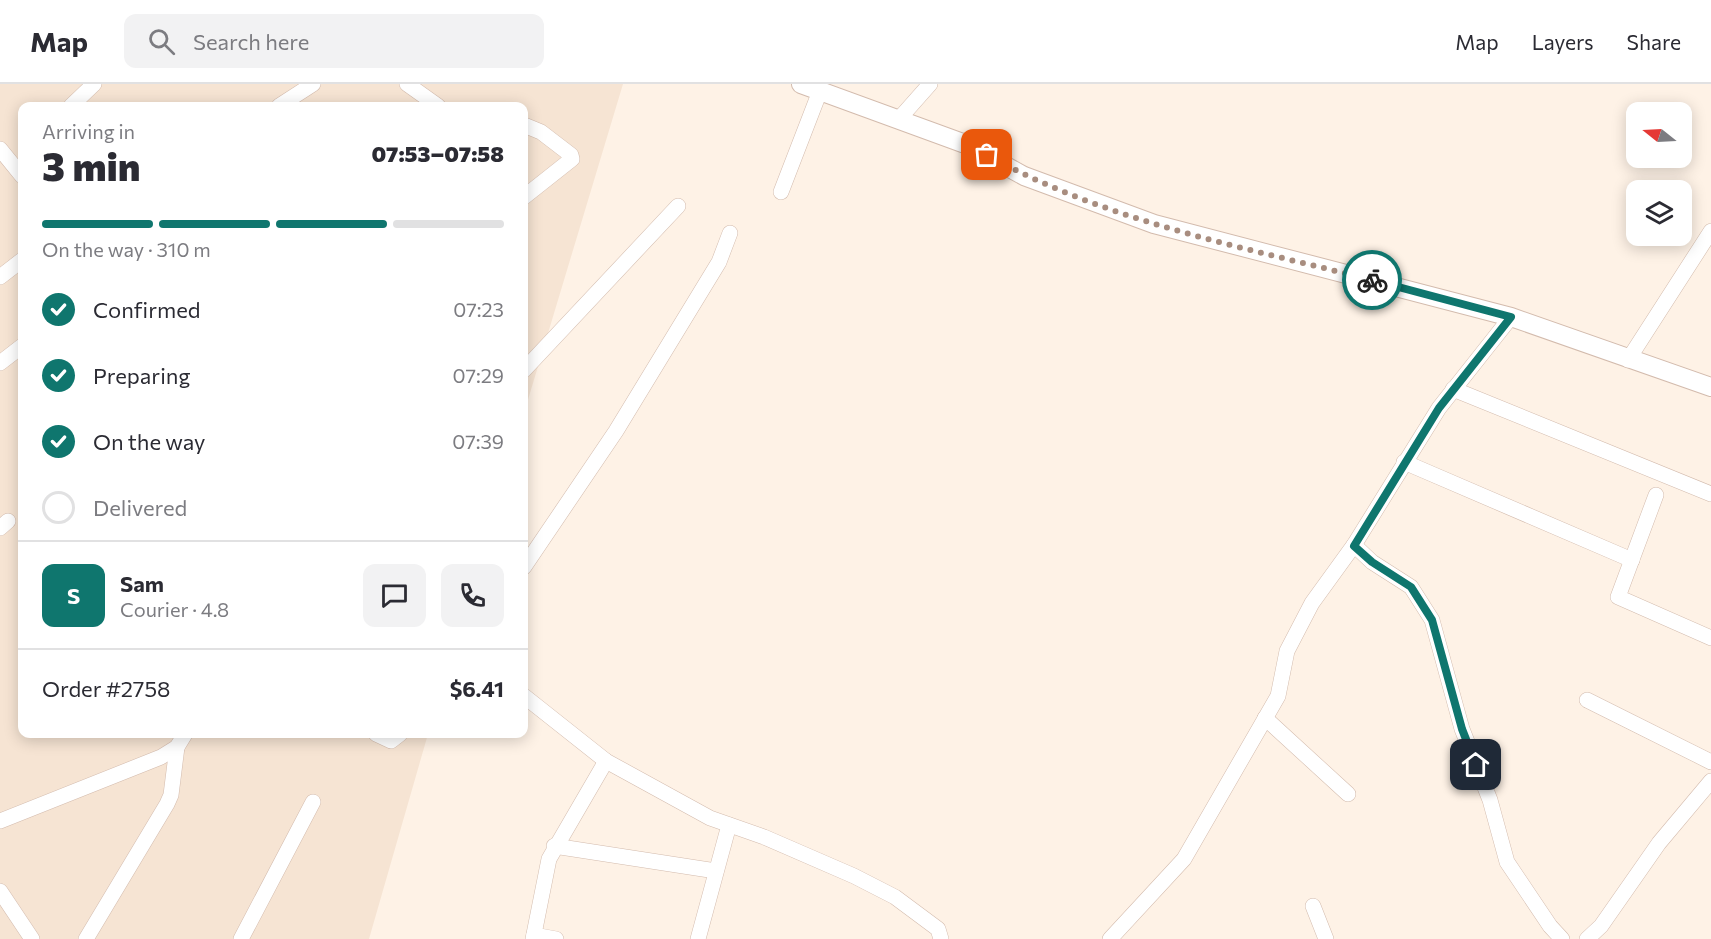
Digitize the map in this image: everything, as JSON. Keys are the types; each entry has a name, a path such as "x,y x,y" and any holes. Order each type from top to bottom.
{"street":[{"path":"75,102 94,84"},
{"path":"285,102 313,84"},
{"path":"407,84 432,102"},
{"path":"801,84 968,145 1024,176 1154,224 1511,317 1628,360 1711,387"},
{"path":"899,119 930,84"},
{"path":"781,192 820,91"},
{"path":"528,127 562,146 572,159 528,194"},
{"path":"0,149 17,159"},
{"path":"528,366 678,206"},
{"path":"1628,360 1711,231"},
{"path":"528,561 616,431 719,262 730,232"},
{"path":"0,277 18,263"},
{"path":"1110,939 1184,859 1278,696 1287,651 1312,603 1354,546 1404,462 1453,389 1511,317"},
{"path":"0,363 18,349"},
{"path":"1453,389 1711,494"},
{"path":"1404,462 1632,560"},
{"path":"1656,495 1618,597 1711,638"},
{"path":"1354,546 1372,562 1411,587 1432,620 1462,729 1490,800 1507,862 1550,926 1562,939"},
{"path":"528,699 606,761 710,818 854,876 895,897 938,929 941,939"},
{"path":"1587,700 1711,762"},
{"path":"1265,717 1348,794"},
{"path":"0,821 161,757 181,740"},
{"path":"86,939 167,804 171,795 181,740"},
{"path":"556,939 533,937 549,858 606,761"},
{"path":"1587,939 1601,926 1659,843 1711,781"},
{"path":"241,939 313,802"},
{"path":"698,939 729,825"},
{"path":"554,846 716,871"},
{"path":"0,891 32,939"},
{"path":"1313,906 1326,939"}],"shaded area":[{"path":"0,84 623,84 528,400 528,102 18,102 18,738 427,738 369,939 0,939"}],"way so far":[{"path":"987,155 1024,176 1154,224 1372,280"}],"route":[{"path":"1372,280 1511,317 1439,408 1354,546 1372,562 1411,587 1432,620 1462,729 1476,765"}]}
